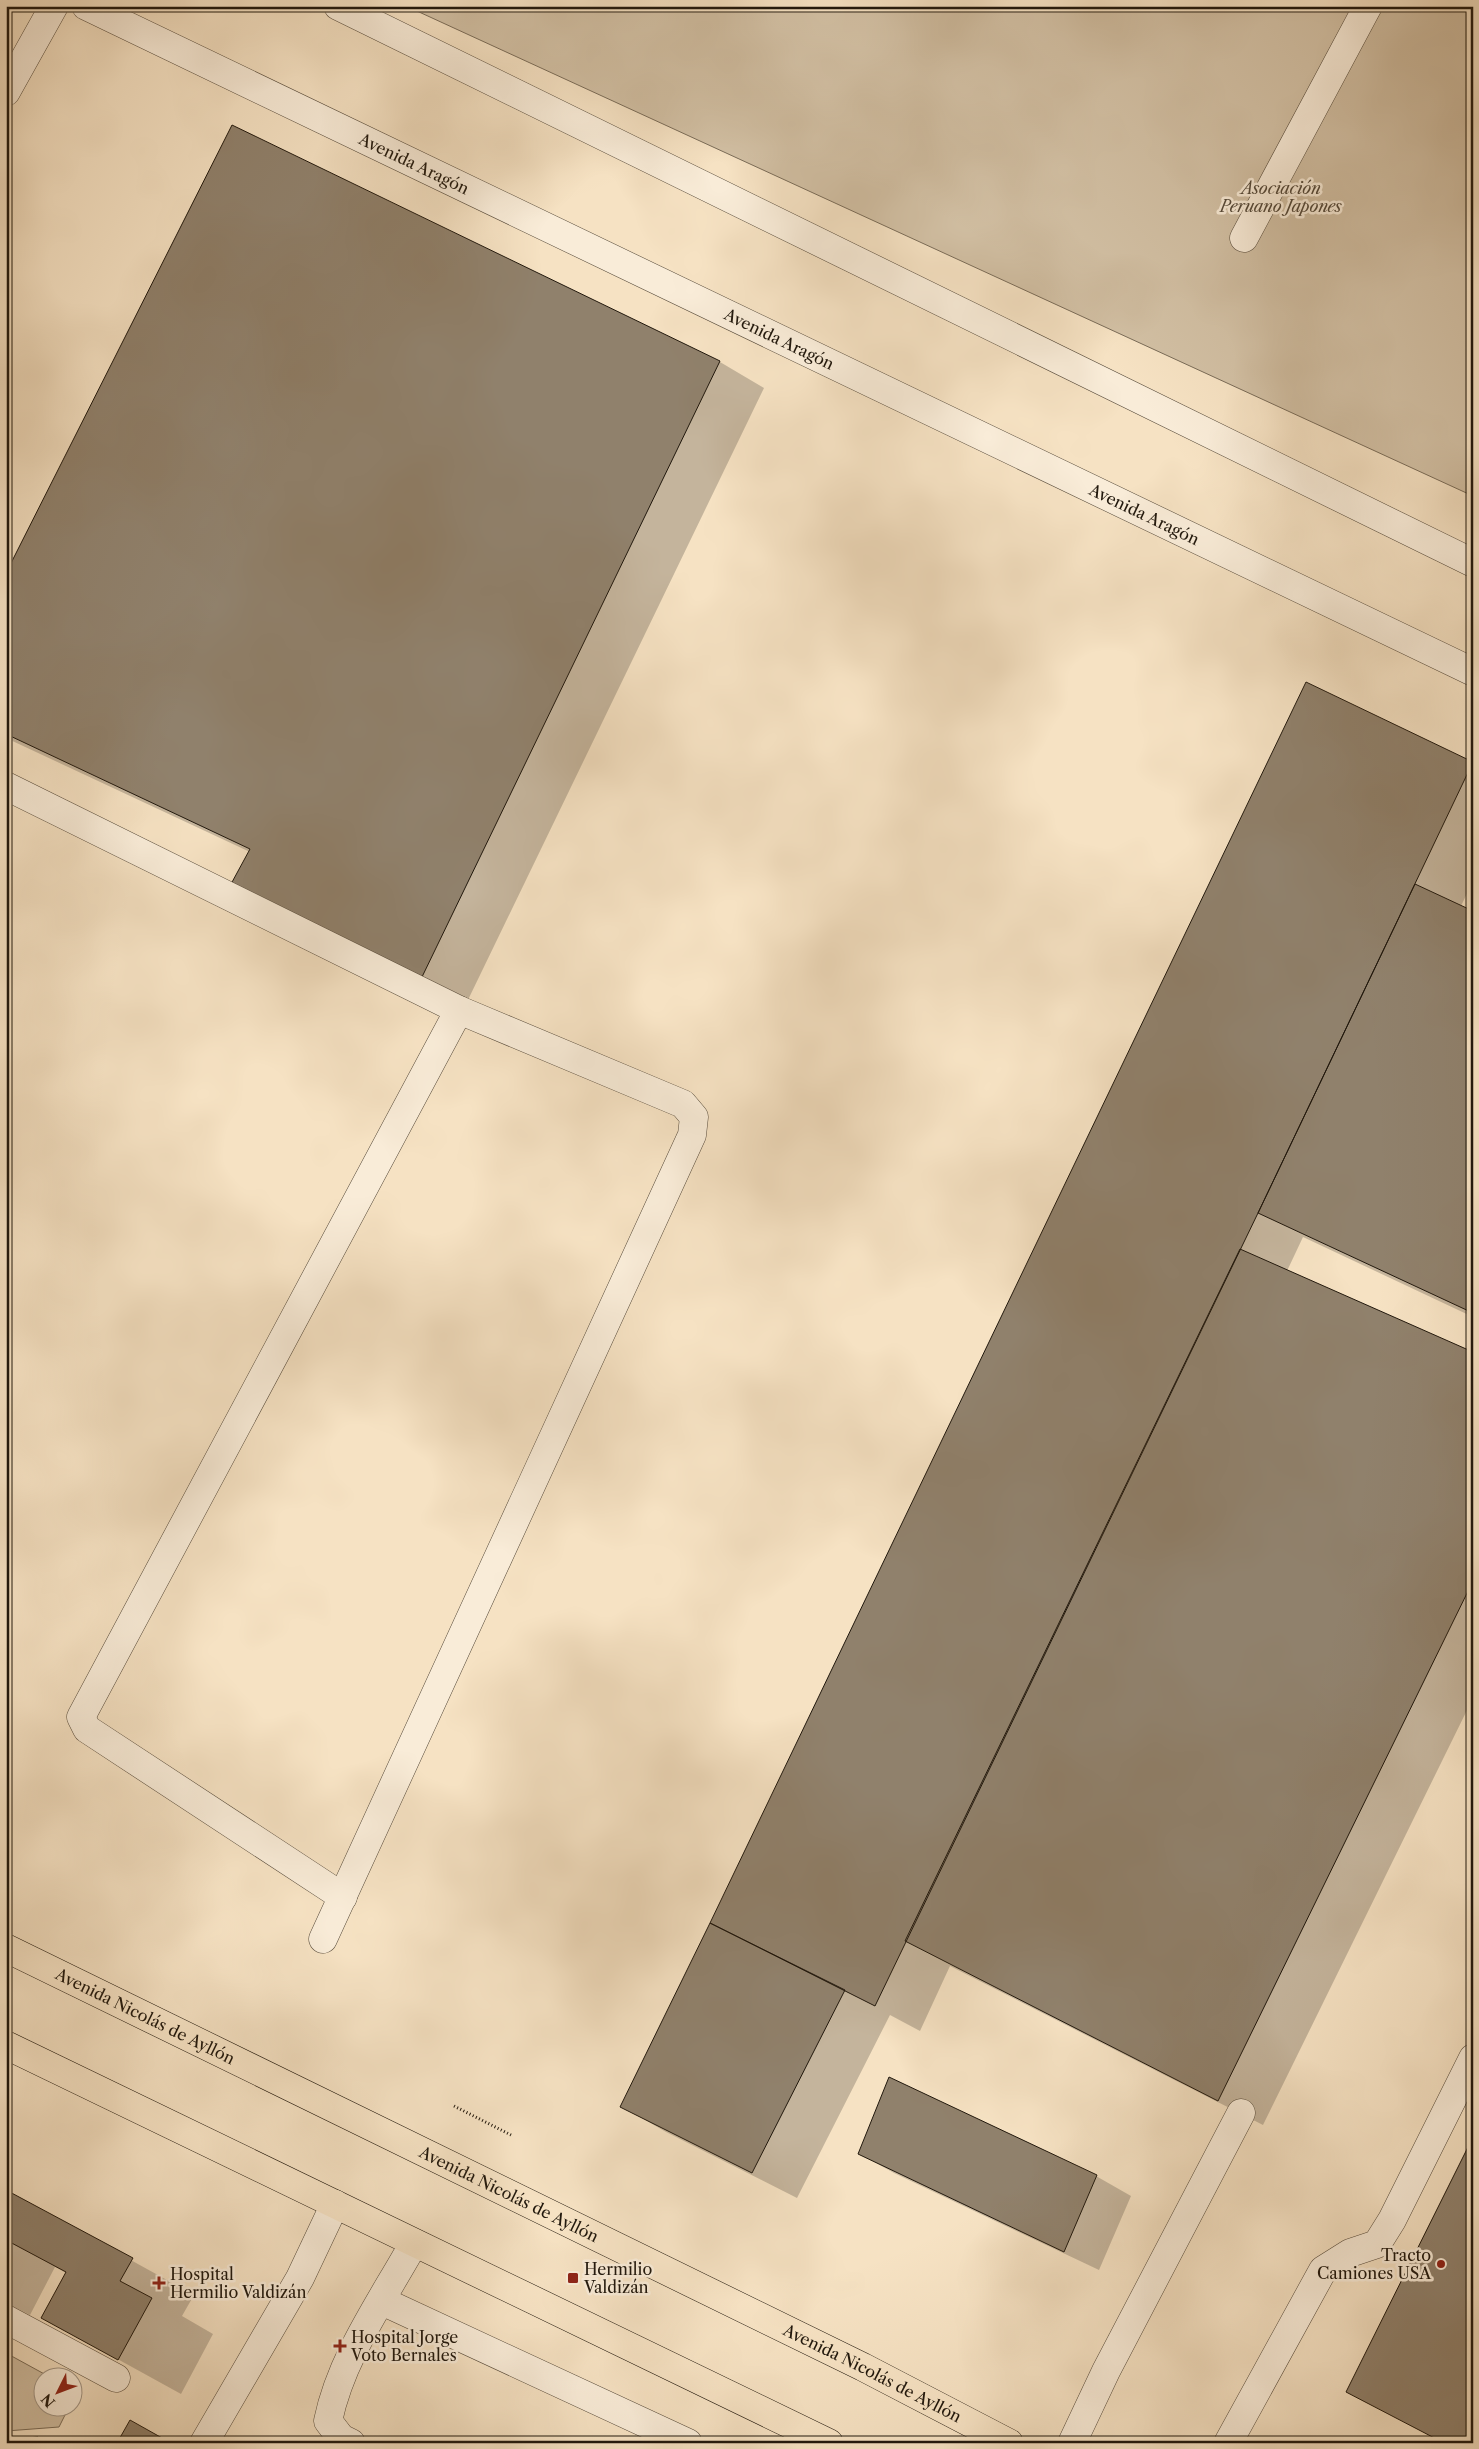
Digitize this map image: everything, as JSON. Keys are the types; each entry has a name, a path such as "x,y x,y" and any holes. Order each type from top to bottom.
{"main road":[{"name":"Avenida Nicolás de Ayllón","path":"6,1948 863,2367 1010,2443"},
{"path":"6,2046 829,2443"}],"street":[{"path":"6,92 54,6"},
{"name":"Avenida Aragón","path":"86,6 1473,672"},
{"path":"338,6 1473,564"},
{"path":"1244,238 1368,6"},
{"path":"6,786 459,1010 683,1104 694,1117 692,1135 323,1939"},
{"path":"343,1897 87,1729 80,1717 459,1010"},
{"path":"1228,2443 1323,2270 1350,2253 1377,2244 1387,2228 1473,2058"},
{"path":"1072,2443 1106,2371 1241,2114"},
{"path":"204,2443 300,2278 335,2204"},
{"path":"351,2443 341,2438 328,2421 333,2398 354,2351 414,2243"},
{"path":"382,2301 688,2443"},
{"path":"6,2319 116,2378"}],"path":[{"path":"454,2106 511,2136"}],"green space":[{"name":"Asociación Peruano Japones","path":"406,6 1473,6 1473,496"},
{"path":"6,2353 32,2367 32,2416 64,2416 59,2427 6,2431"}],"building":[{"path":"232,125 720,361 421,979 231,884 250,849 6,734 6,573"},
{"path":"1306,682 1473,762 1258,1213 875,2006 710,1923"},
{"path":"1415,884 1473,911 1473,1313 1258,1213"},
{"path":"1240,1249 1473,1352 1473,1581 1218,2101 905,1941"},
{"path":"710,1923 845,1990 752,2173 620,2107"},
{"path":"889,2077 1097,2175 1064,2252 858,2154"},
{"name":"Tracto Camiones USA","path":"1473,2137 1473,2443 1444,2443 1346,2392"},
{"path":"6,2190 133,2258 120,2281 152,2298 118,2360 41,2318 66,2272 6,2240"},
{"path":"130,2420 171,2443 117,2443"},
{"path":"38,2437 39,2443 6,2443 6,2440"}],"place":[{"name":"Tracto Camiones USA","path":"1441,2264"},
{"name":"Hermilio Valdizán","path":"573,2278"},
{"name":"Hospital Hermilio Valdizán","path":"159,2283"},
{"name":"Hospital Jorge Voto Bernales","path":"340,2346"}]}
